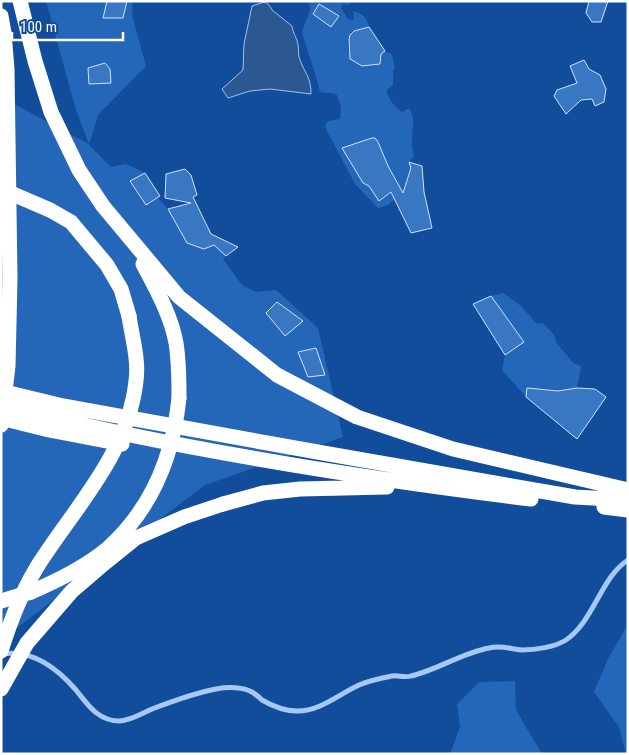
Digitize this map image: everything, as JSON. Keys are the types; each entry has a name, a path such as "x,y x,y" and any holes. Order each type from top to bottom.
{"highway":[{"path":"20,1 35,61 51,112 79,170 104,206 179,297 277,375 357,417 453,449 628,490"},
{"path":"1,16 7,69 10,279 8,366 1,425"},
{"path":"1,189 50,210 71,222 107,265 121,288 129,316 137,378 132,408 120,441 102,474 36,569 22,594 8,628 1,652"},
{"path":"1,601 31,592 54,582 106,549 129,525 148,500 162,474 177,422 179,374 176,341 162,300 127,234"},
{"path":"1,384 63,406"},
{"path":"1,391 63,406 575,497 628,500"},
{"path":"1,406 138,438 342,474 628,510"},
{"path":"1,418 49,430 160,452 218,453"},
{"path":"1,689 27,643 72,591 136,538 184,517 263,493 300,489 428,485"}],"street":[{"path":"1,652 32,656 46,663 63,676 98,715 108,720 122,721 190,695 218,689 234,688 251,691 269,704 283,710 299,711 313,709 360,685 393,676 410,677 489,648 509,646 522,650 547,647 565,641 577,631 620,566 628,560"}],"shaded area":[{"path":"46,1 133,1 132,15 146,66 98,115 89,145 111,167 126,164 145,173 148,204 158,198 168,209 188,243 204,249 214,245 226,256 223,259 242,285 256,292 276,290 318,328 343,437 205,485 1,640 1,97 89,144 76,110"},
{"path":"309,1 351,1 349,5 342,4 341,8 348,19 354,20 353,11 366,19 369,27 353,31 349,36 350,59 368,66 380,64 381,54 385,51 392,54 395,68 393,72 393,85 386,91 399,110 402,112 409,108 411,112 414,156 409,162 411,168 405,188 408,188 388,205 378,208 355,184 325,126 328,121 340,119 341,107 337,95 320,92 303,36 302,31 310,11"},
{"path":"264,2 292,26 298,43 299,57 309,79 311,94 270,89 250,91 228,98 222,89 243,70 244,44 252,6"},
{"path":"503,293 521,306 537,324 543,323 554,335 556,342 573,363 581,366 577,388 558,391 528,388 526,397 502,370 505,355 524,341 491,296"},
{"path":"628,624 628,754 626,754 619,727 594,692 608,659"},
{"path":"515,681 516,710 542,754 450,754 460,727 457,704 479,682"}],"building":[{"path":"107,1 127,1 123,18 103,18"},
{"path":"589,1 608,1 601,22 592,22 586,13"},
{"path":"319,4 339,16 331,27 313,14"},
{"path":"369,27 385,51 381,54 380,64 362,66 350,59 349,39 354,31"},
{"path":"584,60 589,69 600,75 606,89 604,102 595,106 592,99 581,100 566,114 554,96 557,90 577,83 570,66"},
{"path":"105,63 110,69 111,83 89,84 88,68"},
{"path":"375,138 378,142 388,166 403,193 411,168 409,162 422,166 424,192 432,228 411,233 391,192 379,201 369,186 363,183 342,148"},
{"path":"185,169 191,175 197,195 193,197 211,234 238,247 226,256 214,245 204,249 187,243 168,209 191,203 165,198 166,174"},
{"path":"145,173 160,196 146,205 130,181"},
{"path":"491,296 524,342 505,355 473,304"},
{"path":"277,302 303,321 285,336 266,313"},
{"path":"316,348 325,375 308,377 298,352"},
{"path":"527,388 558,391 577,388 595,389 606,397 577,439 526,397"}]}
